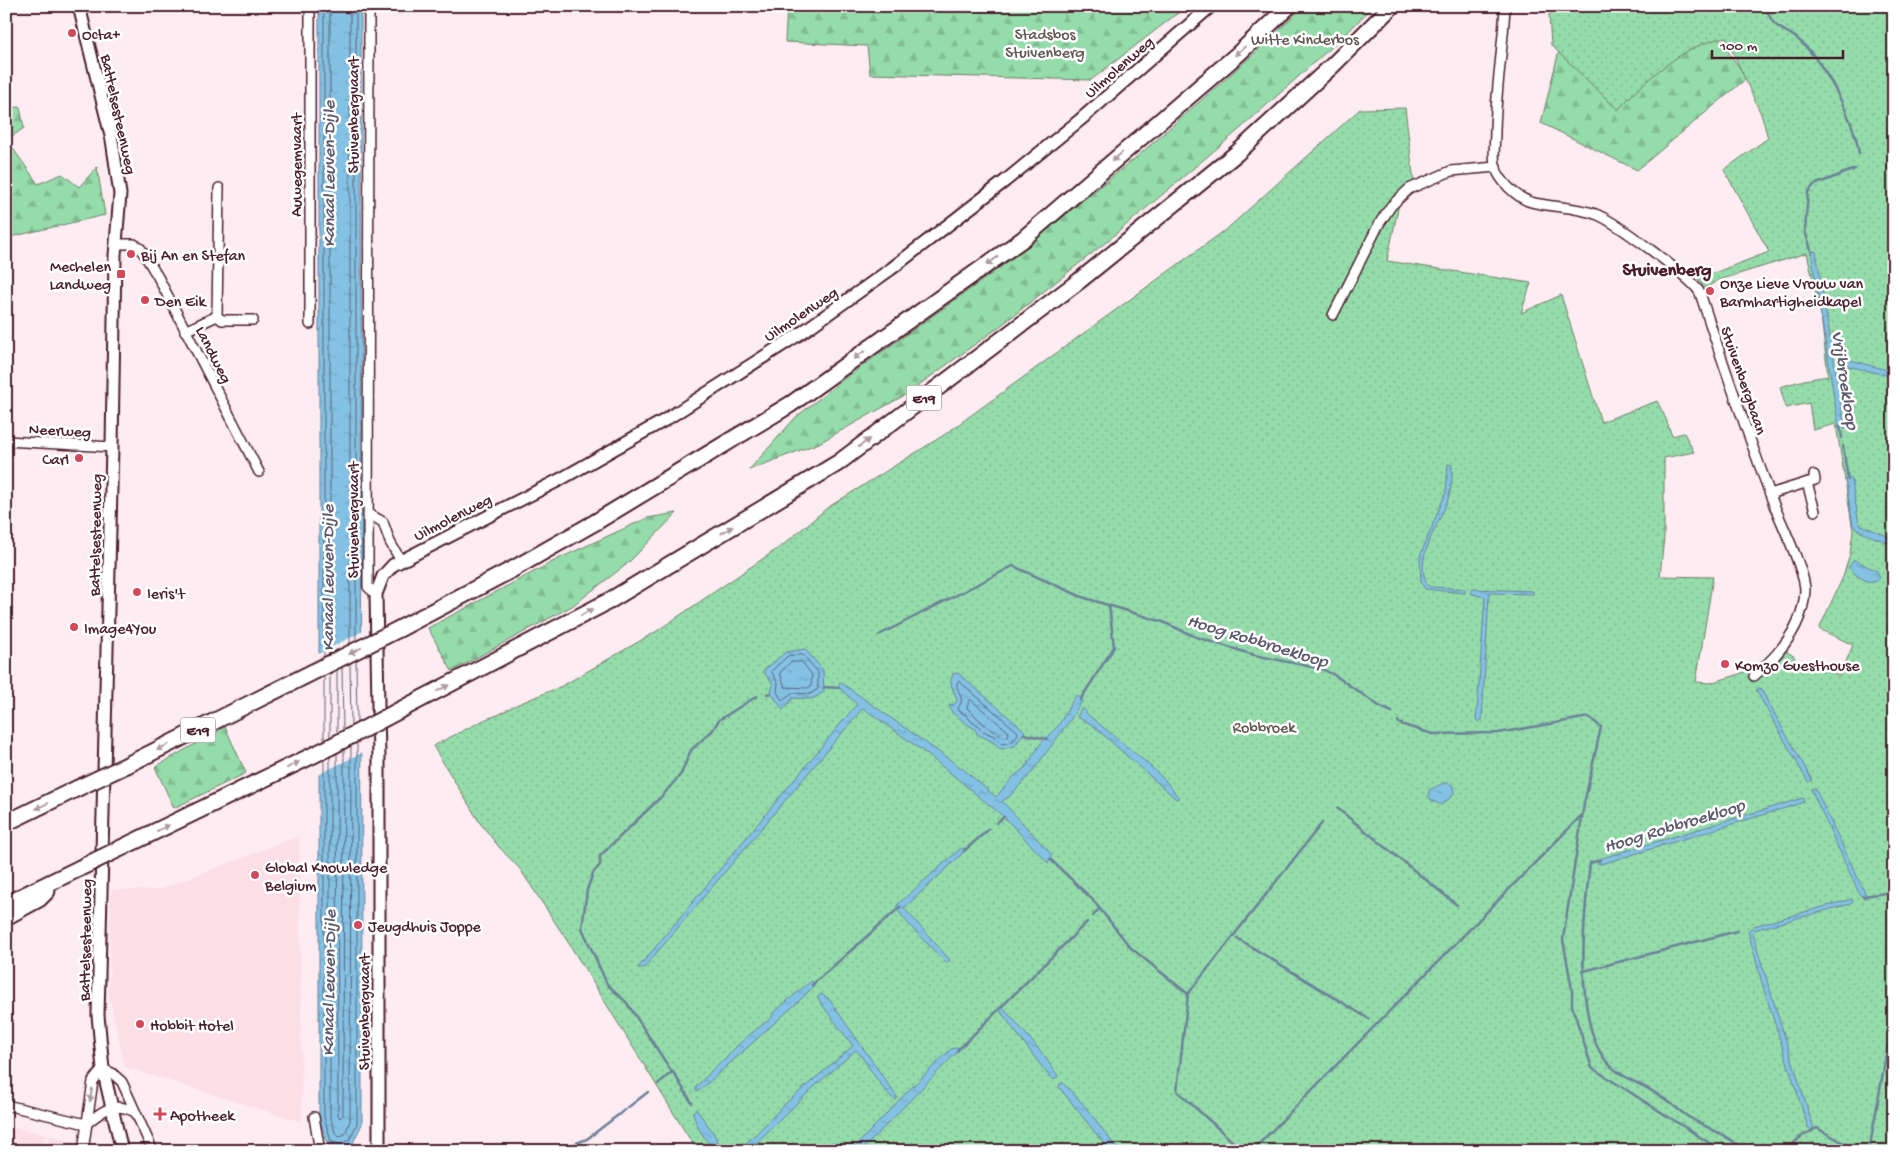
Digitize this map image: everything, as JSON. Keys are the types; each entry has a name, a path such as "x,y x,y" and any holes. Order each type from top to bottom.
{"highway":[{"name":"E19","path":"6,823 399,629 513,569 594,523 791,404 1022,239 1238,54 1289,6"},
{"name":"E19","path":"6,904 257,784 609,601 838,463 1080,281 1237,153 1333,65 1392,6"},
{"path":"6,917 39,899 57,879"}],"main road":[{"name":"Battelsesteenweg","path":"79,6 112,140 120,194 116,244 98,1015 103,1069 122,1151"},
{"name":"Uilmolenweg","path":"376,594 383,576 393,565 578,469 665,420 801,333 891,269 1005,181 1080,120 1211,6"},
{"name":"Stuivenbergvaart","path":"376,594 379,761 379,1151"}],"street":[{"name":"Auwegemvaart","path":"310,6 310,324"},
{"name":"Stuivenbergvaart","path":"369,6 368,587 376,594"},
{"path":"1333,315 1379,224 1391,206 1409,189 1450,171 1496,167 1496,116 1506,6"},
{"name":"Stuivenbergbaan","path":"1496,167 1504,182 1529,202 1579,209 1599,215 1618,227 1696,287 1805,588 1803,609 1794,628 1780,652 1754,676"},
{"path":"217,316 219,188"},
{"name":"Landweg","path":"116,244 134,244 142,249 158,276 259,472"},
{"path":"217,316 222,320 254,320"},
{"path":"185,330 217,316"},
{"name":"Neerweg","path":"6,441 112,447"},
{"path":"1770,494 1815,480 1814,475"},
{"path":"1807,483 1815,511"},
{"path":"369,514 383,522 390,542 401,561"},
{"path":"82,1151 93,1081 103,1069 112,1073 122,1082 134,1104 135,1112 153,1151"},
{"path":"6,1105 86,1124"},
{"path":"86,1124 97,1115 120,1106 135,1112"},
{"path":"314,1117 320,1151"}],"shaded area":[{"path":"299,836 302,1122 125,1067 109,995 111,890 159,890"},
{"path":"14,1127 76,1142 74,1151 47,1150 50,1137 45,1136 42,1149 11,1141"}],"green space":[{"name":"Stadsbos Stuivenberg","path":"787,6 1187,6 1091,80 870,74 867,46 785,42"},
{"name":"Witte Kinderbos","path":"1304,6 1373,6 1346,34 1241,128 1105,243 999,327 905,395 819,443 749,470 796,417 844,379 1001,267 1139,155 1256,52"},
{"name":"Robbroek","path":"1553,6 1894,6 1894,1151 697,1151 568,942 520,869 480,823 433,746 516,705 562,686 657,631 783,545 827,508 944,435 1228,228 1360,109 1405,108 1414,182 1417,191 1399,204 1387,261 1531,283 1521,313 1561,295 1601,422 1657,401 1672,436 1684,433 1694,452 1664,458 1664,537 1660,576 1713,577 1696,682 1710,683 1737,675 1760,665 1778,649 1786,651 1795,657 1793,660 1840,676 1853,645 1819,629 1843,577 1850,554 1853,531 1836,424 1813,430 1809,403 1786,408 1780,387 1828,376 1821,316 1807,253 1719,280 1705,288 1698,279 1769,252 1724,170 1768,138 1761,114 1726,37 1710,41 1680,55 1653,75 1618,110 1551,45 1549,15"},
{"path":"1695,6 1747,78 1637,170 1541,123 1569,10"},
{"path":"20,107 24,128 7,140 38,184 62,174 79,187 97,167 105,215 6,238 6,108"},
{"path":"677,513 627,564 572,606 452,671 428,628 560,558 647,518"},
{"path":"225,727 246,773 174,808 155,767"}],"water":[{"name":"Kanaal Leuven-Dijle","path":"319,6 361,6 362,1124 352,1145 348,1145 346,1151 334,1151 334,1147 328,1145 319,1118"},
{"path":"1816,251 1845,428 1839,429 1811,252"},
{"path":"1840,359 1894,372 1894,377 1848,366 1841,362"},
{"path":"1448,464 1452,465 1450,492 1426,549 1424,573 1427,585 1430,587 1465,589 1465,593 1425,589 1421,583 1420,556 1446,492"},
{"path":"1851,477 1859,524 1894,539 1894,545 1861,532 1853,526 1845,479"},
{"path":"1854,560 1877,571 1880,577 1878,580 1870,582 1856,575 1849,567"},
{"path":"1472,589 1533,591 1533,594 1490,593 1482,720 1478,722 1476,719 1485,597 1472,594"},
{"path":"805,649 823,670 824,692 812,699 793,698 783,710 771,693 773,684 763,671 786,652"},
{"path":"958,673 1025,731 1015,746 1001,749 993,742 977,734 975,729 952,713 949,704 953,705 957,701 951,685 951,678 953,674"},
{"path":"840,682 963,769 996,797 1013,777 1025,768 1041,743 1058,726 1076,695 1083,699 1071,719 1032,772 1010,796 1002,801 1052,855 1048,863 1004,817 927,754 863,708 644,968 638,968 857,704 838,687"},
{"path":"1760,688 1812,780 1808,782 1756,690"},
{"path":"1081,709 1084,709 1087,714 1147,763 1164,779 1179,798 1176,799 1091,724 1077,717"},
{"path":"1444,783 1449,783 1453,786 1454,793 1441,805 1431,800 1429,790"},
{"path":"1815,788 1866,898 1863,898 1859,893 1811,789"},
{"path":"1803,798 1804,802 1795,805 1615,860 1601,864 1597,863 1599,859"},
{"path":"966,848 960,856 904,908 950,960 946,963 911,927 896,908 898,904 960,849"},
{"path":"1852,899 1853,902 1850,904 1754,930 1753,932 1814,1128 1811,1130 1808,1127 1762,983 1748,931 1754,926"},
{"path":"812,981 815,985 798,1002 699,1091 696,1091 696,1087 721,1061 725,1060 740,1043 772,1018 773,1014 780,1007"},
{"path":"821,994 829,999 897,1097 896,1100 881,1085 856,1050 816,1085 748,1151 737,1151 786,1103 853,1046 820,1002 818,997"},
{"path":"1003,1007 1052,1067 1058,1076 1054,1080 1048,1075 1000,1011"},
{"path":"959,1047 956,1053 861,1151 851,1151 951,1049"},
{"path":"1063,1083 1084,1105 1119,1151 1111,1151 1106,1146 1059,1087"},
{"path":"696,1109 713,1132 723,1151 715,1151 701,1133 694,1118 693,1112"}],"pier":[{"path":"363,631 365,751 316,776 316,655"}],"waterway":[{"name":"Vrijbroekloop","path":"1766,6 1772,21 1802,43 1830,80 1846,110 1859,154"},
{"name":"Vrijbroekloop","path":"1812,253 1805,231 1808,192 1814,185 1855,169"},
{"name":"Vrijbroekloop","path":"1840,426 1842,438"},
{"name":"Vrijbroekloop","path":"1843,446 1848,480"},
{"name":"Hoog Robbroekloop","path":"879,635 1013,566 1082,597 1163,622 1196,637 1254,655 1322,669 1336,676 1379,706 1392,712"},
{"name":"Hoog Robbroekloop","path":"1080,700 1114,647 1109,605"},
{"path":"824,687 839,688"},
{"path":"767,694 771,693"},
{"path":"658,1084 672,1072 627,1003 607,984 582,928 587,890 593,873 600,865 600,856 663,795 681,774 691,750 712,731 719,720 757,696"},
{"name":"Hoog Robbroekloop","path":"1398,721 1400,724 1433,734 1498,733 1589,717 1601,727 1584,804 1563,939 1572,990 1572,1006 1592,1068 1722,1151"},
{"name":"Hoog Robbroekloop","path":"1024,734 1047,739"},
{"path":"1337,808 1457,905"},
{"path":"1252,1151 1581,816"},
{"path":"996,823 1004,817"},
{"path":"1188,994 1322,823"},
{"path":"964,851 989,829"},
{"path":"1050,859 1092,899 1131,948 1188,994 1177,1091 1243,1151"},
{"name":"Hoog Robbroekloop","path":"1600,860 1590,863 1585,909 1583,965 1589,1020 1596,1043 1611,1067 1661,1096 1695,1121 1747,1151"},
{"path":"1863,896 1894,892"},
{"path":"812,985 900,907"},
{"path":"1093,916 1099,909"},
{"path":"957,1051 1087,922"},
{"path":"1584,971 1737,931"},
{"path":"1237,938 1369,1019"},
{"path":"1869,1151 1894,1011"},
{"path":"1885,1057 1894,1060"},
{"path":"673,1072 692,1103"},
{"path":"556,1151 587,1139 648,1092"},
{"path":"1784,1151 1802,1136 1817,1128 1858,1151"}],"place":[{"name":"Octa+","path":"72,33"},
{"name":"Bij An en Stefan","path":"131,254"},
{"name":"Mechelen Landweg","path":"121,274"},
{"name":"Onze Lieve Vrouw van Barmhartigheidkapel","path":"1710,291"},
{"name":"Den Eik","path":"145,300"},
{"name":"Carl","path":"79,458"},
{"name":"Ieris't","path":"137,592"},
{"name":"Image4You","path":"74,627"},
{"name":"Komzo Guesthouse","path":"1725,664"},
{"name":"Global Knowledge Belgium","path":"255,875"},
{"name":"Jeugdhuis Joppe","path":"358,925"},
{"name":"Hobbit Hotel","path":"140,1024"},
{"name":"Apotheek","path":"160,1114"}],"district":[{"name":"Stuivenberg","path":"1667,269"}]}
